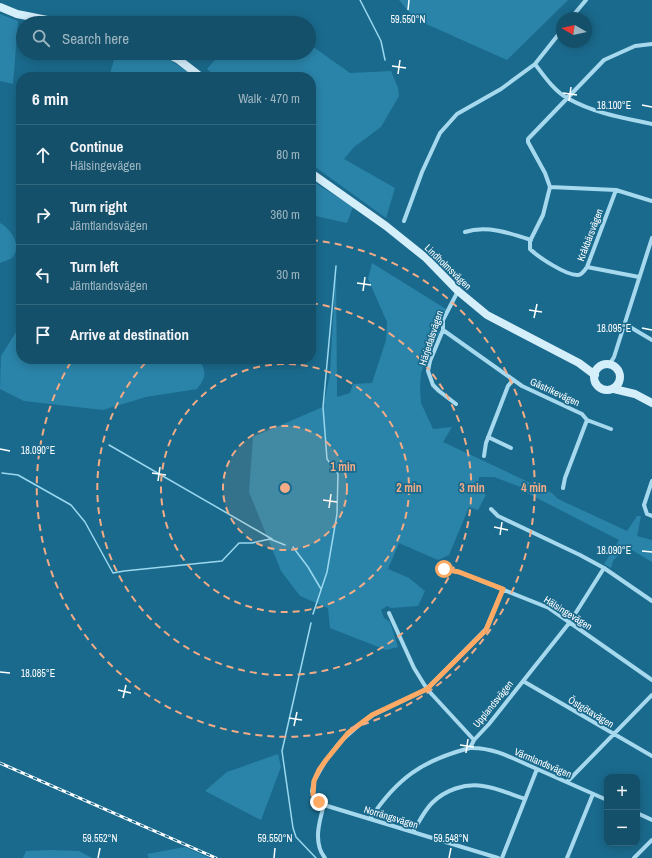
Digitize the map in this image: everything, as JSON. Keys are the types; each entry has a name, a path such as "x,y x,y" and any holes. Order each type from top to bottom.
{"main road":[{"path":"0,7 17,14 27,16"},
{"path":"179,60 195,72"},
{"name":"Lindholmsvägen","path":"316,177 386,226 426,258 458,291 487,314 579,364 594,375 595,382 599,387 605,390 614,389 635,394 652,403"},
{"name":"Lindholmsvägen","path":"579,364 599,367 605,365 611,366 619,373 620,379 635,394"},
{"path":"594,375 599,367"},
{"path":"614,389 620,379"}],"street":[{"path":"577,12 586,0"},
{"path":"404,221 422,172 440,133 457,114 501,89 535,64 556,38"},
{"path":"465,232 475,229 485,229 507,232 531,240 543,215 550,187 545,173 528,142 528,139 604,60 635,46 652,44"},
{"path":"535,64 550,83 568,99 613,116 652,124"},
{"path":"550,187 616,190 652,201"},
{"name":"Kråkbärsvägen","path":"531,240 530,249 535,254 568,273 578,275 583,273 587,267 616,190"},
{"path":"611,366 652,238"},
{"path":"587,267 640,277"},
{"name":"Härjedalsvägen","path":"456,404 433,385 428,372 430,361 443,330 443,320 458,291"},
{"path":"625,324 652,340"},
{"name":"Gästrikevägen","path":"443,330 522,386 582,414 587,420 611,429"},
{"path":"484,456 488,436 508,386 513,380"},
{"path":"563,488 565,478 587,420"},
{"path":"488,436 512,448"},
{"path":"652,481 650,491 644,505 647,514 652,516"},
{"path":"491,509 498,516 604,568 652,601"},
{"name":"Upplandsvägen","path":"470,748 474,740 570,622 604,568"},
{"name":"Hälsingevägen","path":"444,569 459,572 549,608 652,680"},
{"path":"324,858 319,850 318,835 324,805 315,799 313,795 314,781 326,760 340,742 358,725 372,715 427,689 486,630 503,589"},
{"path":"389,613 414,668 427,689 474,740"},
{"name":"Östgötavägen","path":"523,681 652,756"},
{"path":"567,782 652,695"},
{"path":"370,819 387,795 401,781 418,769 450,753 470,748"},
{"name":"Värmlandsvägen","path":"470,748 490,750 538,769 604,799"},
{"path":"502,858 538,769"},
{"path":"413,832 421,817 431,804 441,796 458,788 466,786 483,786 525,800"},
{"path":"567,858 593,794"},
{"name":"Norrängsvägen","path":"324,805 498,858"},
{"path":"640,814 652,820"},
{"path":"634,858 652,840"}],"shaded area":[{"path":"399,0 568,0 507,60 415,19"},
{"path":"0,14 16,20 16,46 13,84 0,81"},
{"path":"316,49 350,73 391,71 398,88 399,96 381,127 354,147 344,159 395,188 386,218 316,168 316,72 210,72 207,69 215,60 316,60"},
{"path":"114,60 170,60 188,72 110,72"},
{"path":"316,183 353,207 347,223 316,216"},
{"path":"0,223 12,234 16,243 16,248 12,258 0,263"},
{"path":"372,263 446,309 439,328 440,336 433,343 421,373 420,386 421,403 433,429 452,427 443,442 552,493 558,499 627,531 637,516 641,516 637,536 652,540 652,562 632,550 624,548 613,561 611,568 604,564 619,540 525,492 526,489 494,477 479,477 478,489 486,495 478,510 469,507 449,555 438,560 399,543 388,569 409,578 425,591 418,606 391,608 387,606 381,610 384,618 390,622 398,647 386,650 330,628 328,608 300,596 281,571 249,492 253,437 323,407 330,374 336,266 337,397 350,393 353,384 372,383 386,340 387,322 368,279"},
{"path":"16,332 16,364 201,364 204,371 204,378 197,389 146,397 103,410 24,401 0,389 1,356"},
{"path":"278,754 281,767 261,820 205,791 227,772"},
{"path":"185,847 210,858 149,858 147,854"},
{"path":"26,851 79,851 92,858 23,858"}],"waterway":[{"path":"360,0 381,41 385,60"},
{"path":"313,614 327,572 337,514 338,474 327,459 323,407 336,266"},
{"path":"109,445 272,539"},
{"path":"2,473 18,475 71,505 85,522 113,573 222,561 239,543 252,543 270,539 285,545"},
{"path":"293,547 308,567 321,589"},
{"path":"311,623 282,751 293,828 296,837 316,858"}],"railway":[{"path":"0,763 216,858"}],"route":[{"path":"319,802 315,799 312,791 314,781 326,760 348,733 372,715 427,689 486,630 503,589 459,572 444,569"}]}
